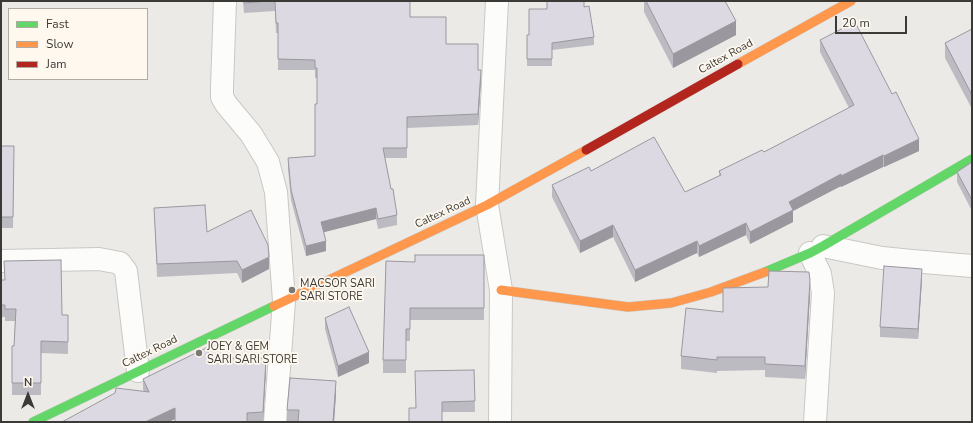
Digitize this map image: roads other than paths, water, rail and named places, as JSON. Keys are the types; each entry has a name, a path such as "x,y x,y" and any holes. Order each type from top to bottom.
{"street":[{"path":"225,1 222,97 251,134 268,162 276,192 284,301 275,422"},
{"path":"497,1 486,206 501,290 500,422"},
{"name":"Caltex Road","path":"33,422 486,206 851,1"},
{"path":"501,290 628,307 671,303 711,292 761,274 816,249 972,158"},
{"path":"816,249 882,258 972,266"},
{"path":"815,422 823,293 816,249"},
{"path":"1,262 99,259 120,263 126,271 138,371"}],"place":[{"name":"MACSOR SARI SARI STORE","path":"292,290"},
{"name":"JOEY & GEM SARI SARI STORE","path":"199,353"}]}
